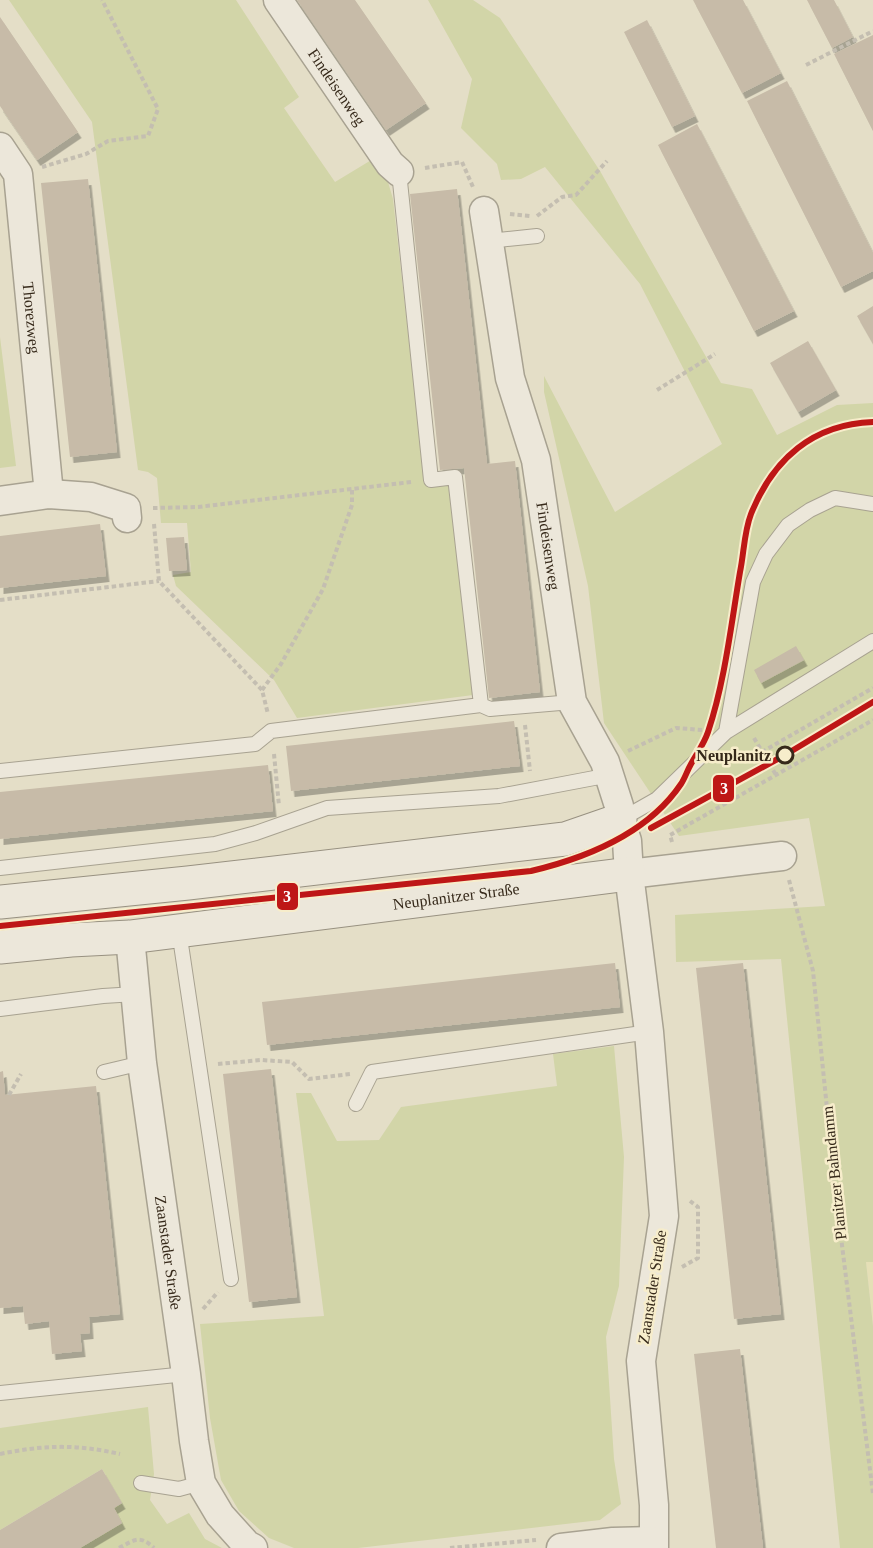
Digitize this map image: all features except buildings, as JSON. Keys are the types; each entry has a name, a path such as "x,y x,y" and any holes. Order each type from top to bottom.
{"street":[{"name":"Findeisenweg","path":"278,0 390,164 399,172"},
{"name":"Thorezweg","path":"0,147 18,174 49,494"},
{"name":"Findeisenweg","path":"484,211 510,378 536,460 572,702 608,769 620,807 620,820 627,841 629,874"},
{"path":"0,501 49,494 90,497 135,511"},
{"path":"0,902 188,883 565,839 620,820"},
{"name":"Neuplanitzer Straße","path":"0,947 130,937 782,856"},
{"name":"Zaanstader Straße","path":"561,1548 613,1542 654,1544 654,1505 641,1361 664,1216 650,1032 629,874"},
{"path":"122,888 130,937"},
{"name":"Zaanstader Straße","path":"130,937 142,1063 201,1483 209,1500 220,1515 253,1548"}],"lane":[{"path":"399,172 431,480 455,477 481,705"},
{"path":"489,241 537,236"},
{"path":"726,732 753,582 766,554 788,525 810,510 835,498 873,504"},
{"path":"620,820 657,799 726,732 873,641"},
{"path":"0,771 255,744 272,731 481,705 490,709 572,702"},
{"path":"0,868 214,844 327,808 499,796 532,791 608,769"},
{"path":"179,930 231,1279"},
{"path":"0,1009 136,994"},
{"path":"356,1104 372,1072 650,1032"},
{"path":"104,1072 142,1063"},
{"path":"0,1393 186,1374"},
{"path":"141,1483 179,1489 201,1483"}],"path":[{"path":"18,174 86,154 108,141 148,136 158,109 102,0"},
{"path":"806,65 873,31"},
{"path":"576,195 607,160"},
{"path":"657,390 715,354"},
{"path":"280,824 272,731 262,690 159,581 135,511 198,507 431,480"},
{"path":"262,690 281,664 322,589 352,505 352,490"},
{"path":"0,600 159,581"},
{"path":"762,752 873,688"},
{"path":"522,706 532,791"},
{"path":"677,868 670,835 873,720"},
{"path":"608,769 676,728"},
{"path":"754,738 776,775"},
{"name":"Planitzer Bahndamm","path":"782,856 813,971 836,1197 873,1494"},
{"path":"200,1066 261,1060 292,1062 309,1079 372,1072"},
{"path":"9,1095 21,1074"},
{"path":"676,1270 698,1258 698,1208 681,1194"},
{"path":"0,1454 33,1447 56,1446 93,1448 120,1454"},
{"path":"119,1548 136,1539 145,1539 154,1548"}],"shaded area":[{"path":"866,1262 873,1262 873,1326"}],"green space":[{"path":"9,0 236,0 299,97 284,108 335,182 373,159 388,182 393,199 425,484 448,482 473,695 297,718 274,680 176,586 173,575 191,572 187,523 161,523 157,478 148,472 138,470 92,122"},
{"path":"428,0 473,0 500,18 600,171 721,383 752,389 777,435 837,405 873,403 873,1262 866,1262 873,1326 873,1548 840,1548 781,959 676,962 675,915 825,906 809,818 679,836 604,723 588,586 544,392 544,376 615,512 722,444 640,284 545,167 521,179 501,180 497,164 461,128 472,79"},
{"path":"0,337 16,466 0,468"},
{"path":"614,1046 624,1157 619,1286 606,1337 614,1459 621,1504 600,1520 358,1548 294,1548 269,1538 239,1511 221,1480 210,1418 200,1324 324,1316 296,1093 311,1093 337,1141 379,1140 401,1107 557,1086 553,1054"},
{"path":"148,1407 154,1474 150,1500 167,1524 189,1513 205,1539 222,1548 80,1548 122,1523 114,1508 122,1503 102,1469 0,1530 0,1428"}],"transit line":[{"name":"3","path":"0,926 531,871 594,851 634,830 667,801 682,782 706,736 723,673 747,528 760,494 783,461 814,437 851,424 873,422"},
{"name":"3","path":"651,828 785,755 873,702"}],"place":[{"name":"Neuplanitz","path":"785,755"}]}
